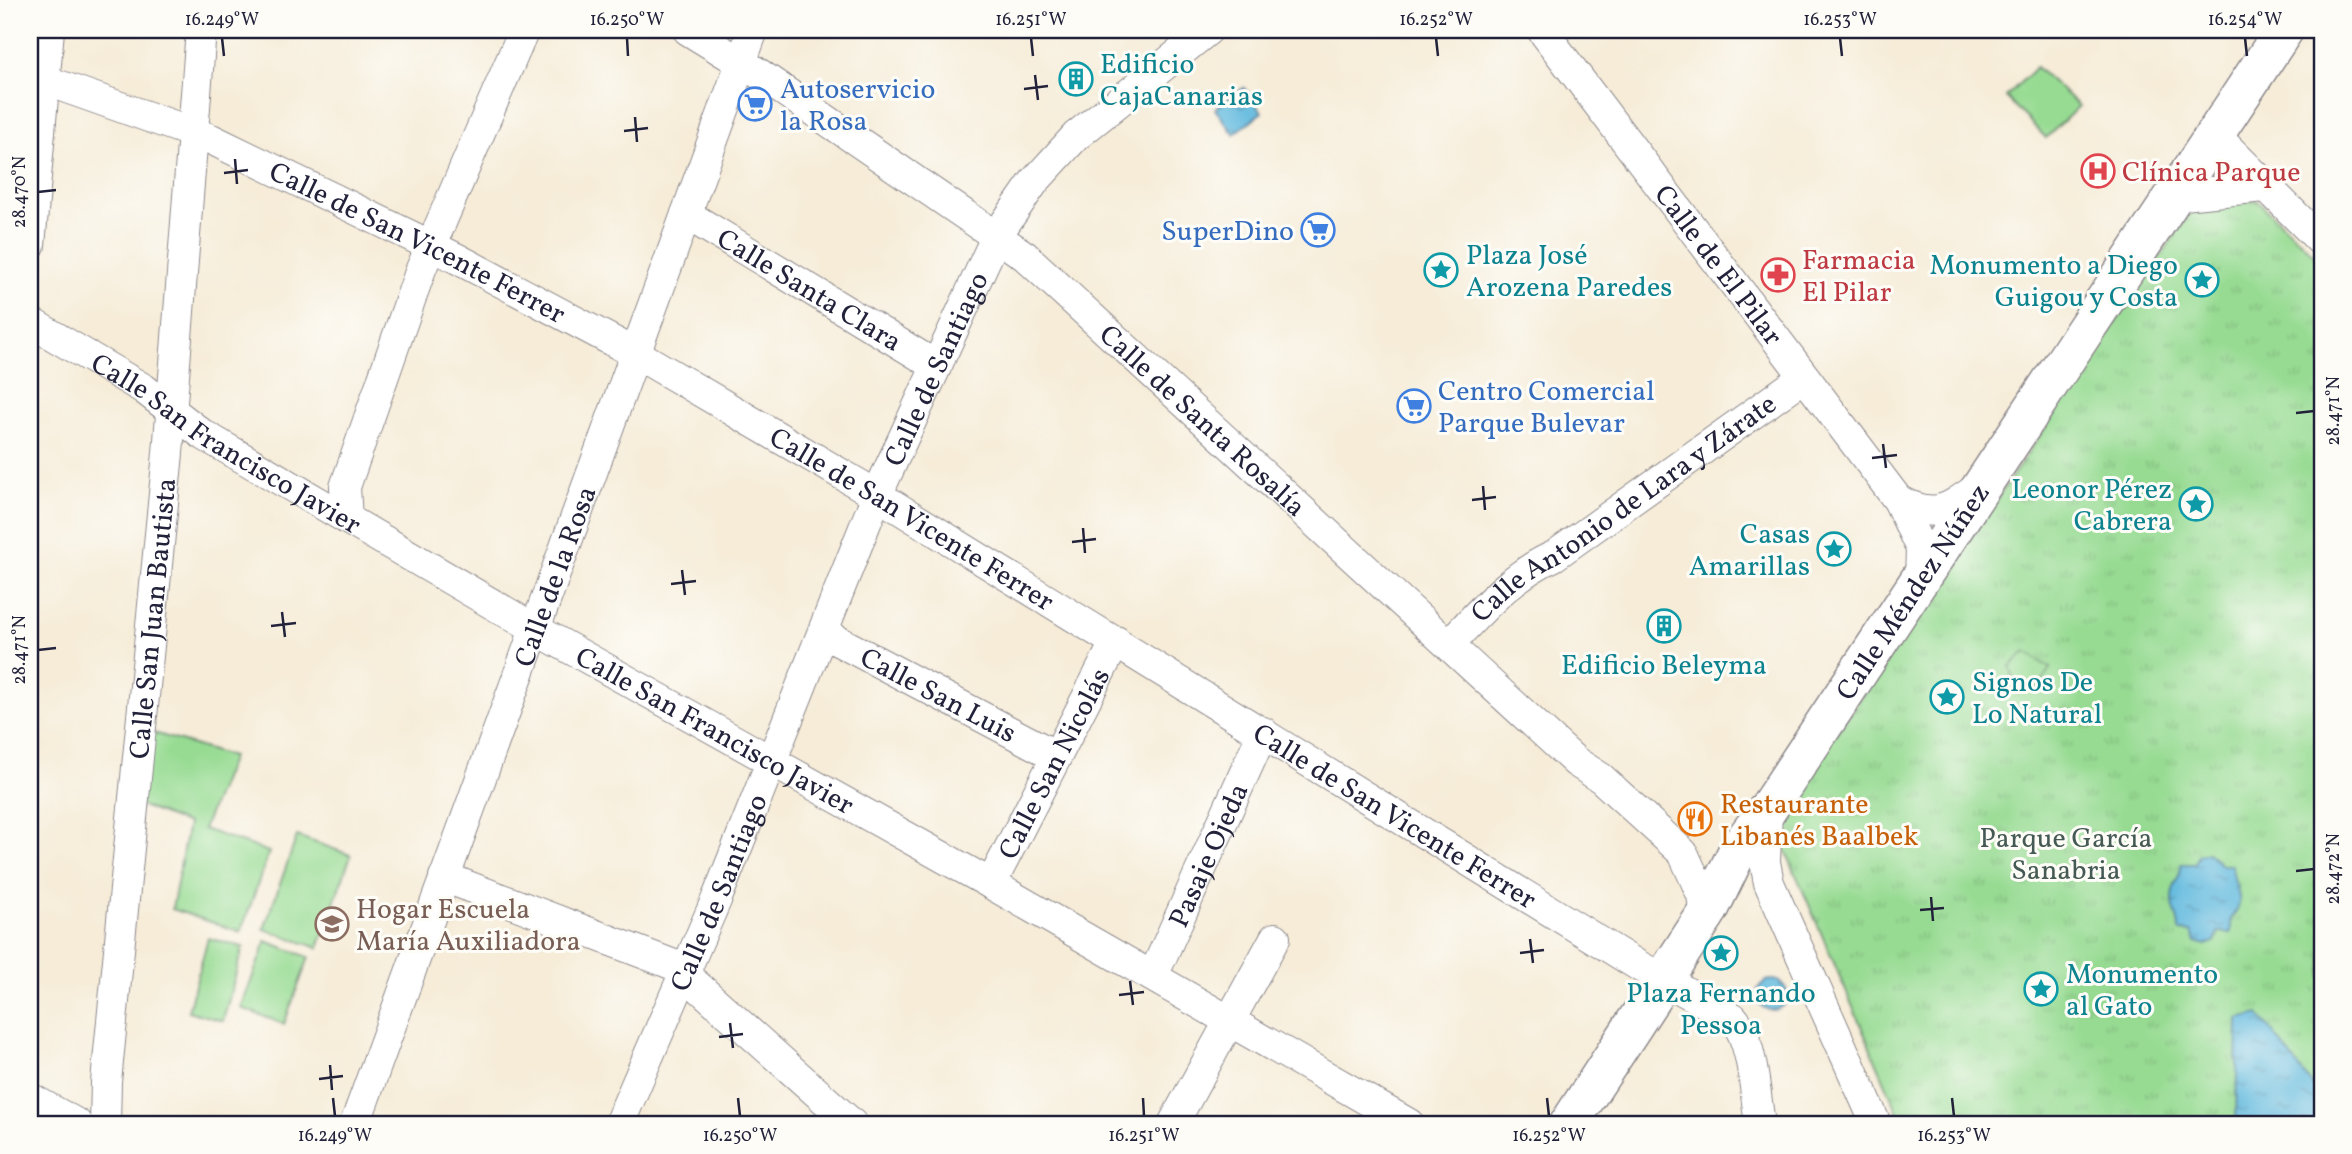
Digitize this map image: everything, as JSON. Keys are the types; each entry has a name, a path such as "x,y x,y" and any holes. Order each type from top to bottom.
{"street":[{"path":"30,245 49,30"},
{"name":"Calle San Juan Bautista","path":"106,1124 106,1082 170,412 201,30"},
{"path":"347,519 345,487 430,246 524,30"},
{"name":"Calle de Santa Rosalía","path":"688,30 741,62 997,235 1078,303 1576,762 1601,778 1683,853"},
{"name":"Calle de la Rosa","path":"355,1124 753,30"},
{"name":"Calle de Santiago","path":"619,1124 772,761 877,495 997,235 1034,182 1076,136 1208,30"},
{"name":"Calle de El Pilar","path":"1542,30 1898,500 1921,549 1920,580"},
{"name":"Calle Méndez Núñez","path":"1569,1124 1704,917 1751,830 1987,481 2284,30"},
{"name":"Calle de San Vicente Ferrer","path":"44,80 194,132 430,246 635,353 877,495 1725,1013 1742,1028 1760,1124"},
{"path":"2214,134 2264,187 2322,242"},
{"path":"2173,196 2264,187"},
{"name":"Calle Santa Clara","path":"686,214 935,365"},
{"name":"Calle San Francisco Javier","path":"30,322 144,389 170,412 202,434 535,629 991,884 1409,1124"},
{"name":"Calle Antonio de Lara y Zárate","path":"1449,644 1494,597 1534,565 1554,556 1804,377"},
{"path":"1898,500 1931,513 1945,509 1987,481"},
{"name":"Calle San Luis","path":"823,633 1056,756"},
{"name":"Calle San Nicolás","path":"991,884 1116,641"},
{"name":"Pasaje Ojeda","path":"1153,976 1263,732"},
{"path":"1767,810 1765,862 1769,883 1876,1124"},
{"path":"1683,853 1730,867 1769,883"},
{"path":"1683,853 1702,895 1704,917"},
{"path":"444,877 663,959 685,972 852,1124"},
{"path":"1173,1124 1275,937"},
{"path":"30,1098 77,1124"}],"green space":[{"path":"2036,67 2079,106 2046,138 2006,97"},
{"name":"Parque García Sanabria","path":"2257,200 2322,262 2322,1124 1903,1124 1773,821 1933,592 2194,207"},
{"path":"2026,652 2050,668 2040,686 2018,693 2010,666"},
{"path":"151,732 232,757 203,829 269,852 241,932 172,909 188,824 139,805"},
{"path":"297,836 351,855 318,948 264,929"},
{"path":"208,938 243,947 223,1021 188,1011"},
{"path":"266,941 309,957 284,1024 241,1008"}],"water":[{"path":"1244,88 1262,112 1234,134 1215,109"},
{"path":"2208,852 2221,865 2232,865 2239,905 2231,919 2231,933 2218,932 2215,942 2206,945 2196,942 2192,932 2179,931 2172,897 2181,864 2195,864 2199,855"},
{"path":"1772,980 1783,984 1787,995 1783,1006 1772,1010 1761,1006 1757,995 1761,984"},
{"path":"2259,1014 2322,1098 2322,1124 2236,1124 2238,1019"}],"place":[{"name":"Edificio CajaCanarias","path":"1076,79"},
{"name":"Autoservicio la Rosa","path":"755,104"},
{"name":"Clínica Parque","path":"2098,171"},
{"name":"SuperDino","path":"1318,230"},
{"name":"Plaza José Arozena Paredes","path":"1441,270"},
{"name":"Farmacia El Pilar","path":"1778,275"},
{"name":"Monumento a Diego Guigou y Costa","path":"2202,280"},
{"name":"Centro Comercial Parque Bulevar","path":"1414,406"},
{"name":"Leonor Pérez Cabrera","path":"2196,504"},
{"name":"Casas Amarillas","path":"1834,549"},
{"name":"Edificio Beleyma","path":"1664,626"},
{"name":"Signos De Lo Natural","path":"1947,697"},
{"name":"Restaurante Libanés Baalbek","path":"1695,819"},
{"name":"Hogar Escuela María Auxiliadora","path":"332,924"},
{"name":"Plaza Fernando Pessoa","path":"1721,953"},
{"name":"Monumento al Gato","path":"2041,989"}]}
